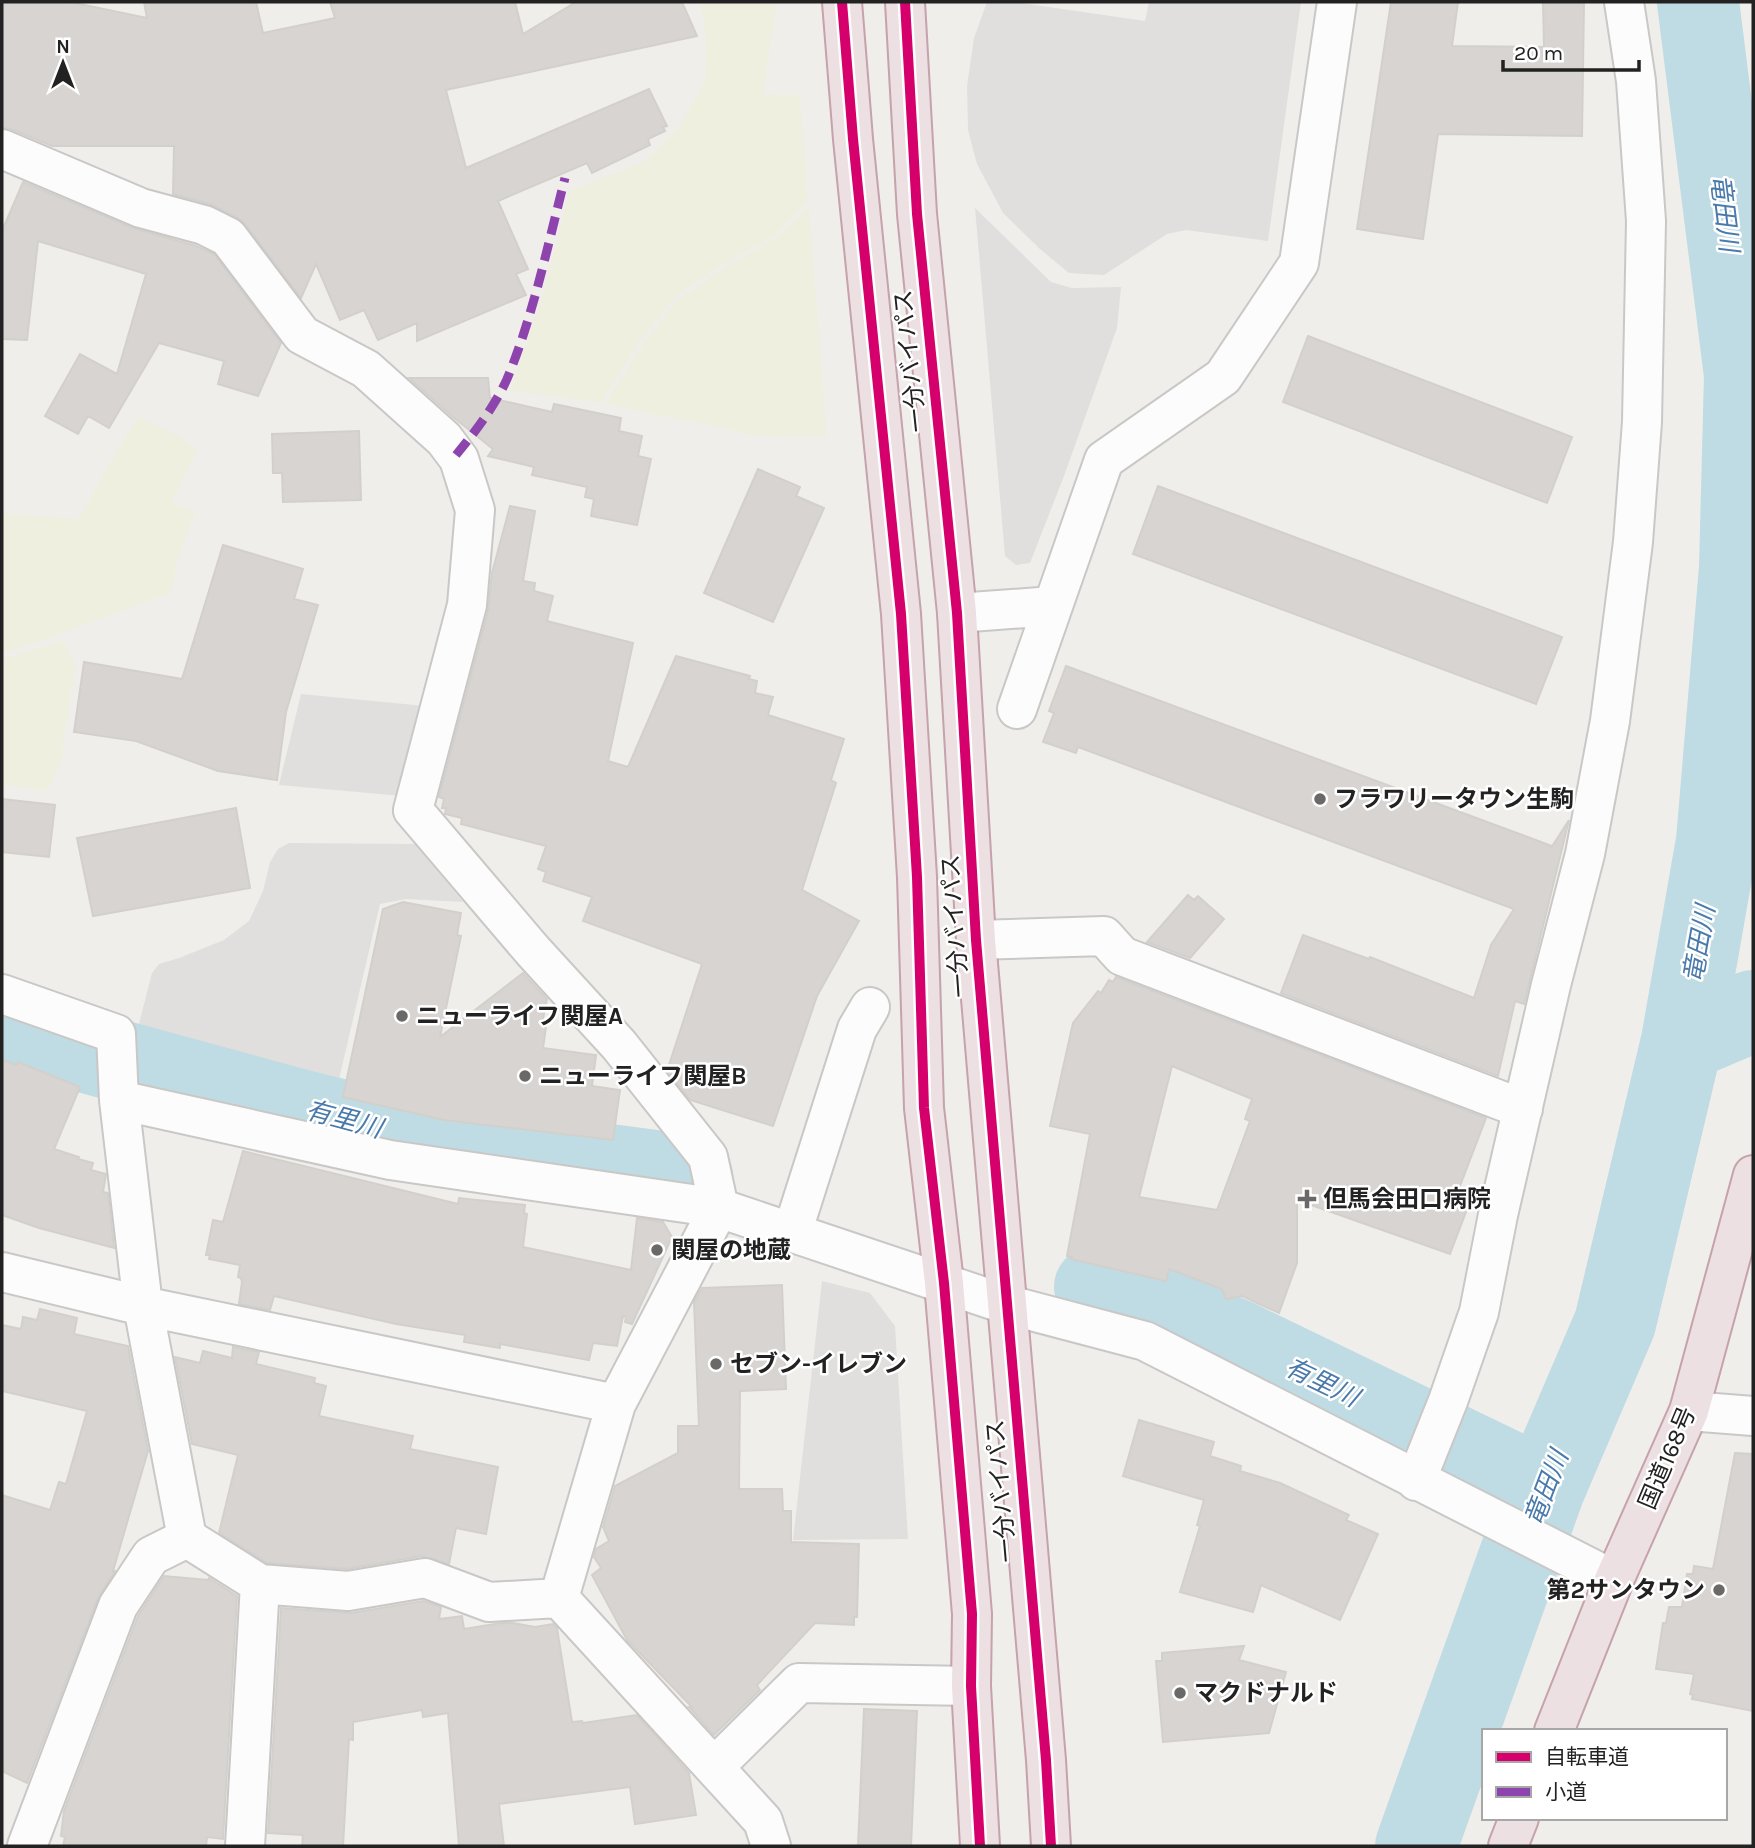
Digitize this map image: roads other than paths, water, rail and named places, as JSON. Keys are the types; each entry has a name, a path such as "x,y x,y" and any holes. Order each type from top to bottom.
{"highway":[{"name":"一分バイパス","path":"842,2 853,139 901,614 917,877 924,1108 944,1283 972,1614 971,1686 980,1846"},
{"name":"一分バイパス","path":"905,2 917,214 957,613 976,940 1005,1304 1046,1759 1051,1846"},
{"name":"国道168号","path":"1555,1729 1614,1580 1689,1410 1753,1175"},
{"path":"1508,1846 1518,1820"}],"street":[{"path":"1017,709 1104,460 1223,377 1299,263 1337,2"},
{"path":"1427,1486 1448,1401 1479,1312 1498,1215 1587,841 1610,721 1633,542 1642,422 1646,221 1636,81 1623,2"},
{"path":"2,149 141,208 204,225 228,237 302,335 366,369 444,439 459,459 475,510 467,605 414,810 533,951 619,1045 708,1157 719,1208 616,1405 559,1598"},
{"path":"957,613 1053,606"},
{"path":"976,940 1104,936 1122,956 1523,1109"},
{"path":"2,994 116,1034 119,1100 143,1306 187,1538 260,1584 348,1591 425,1578 489,1602 559,1598"},
{"path":"792,1233 857,1029 870,1007"},
{"path":"119,1100 390,1160 719,1208 1005,1304 1145,1341 1614,1580"},
{"path":"2,1272 143,1306 616,1405"},
{"path":"1689,1410 1753,1416"},
{"path":"27,1846 118,1606 151,1556 187,1538"},
{"path":"245,1846 260,1584"},
{"path":"559,1598 763,1821 771,1846"},
{"path":"714,1767 799,1683 971,1686"}],"waterway":[{"name":"竜田川","path":"1416,1846 1544,1489 1615,1323 1682,1041 1717,841 1740,568 1745,375 1698,2"},
{"path":"1682,1041 1753,1011"},
{"name":"有里川","path":"2,1029 303,1111 427,1141 692,1176"},
{"name":"有里川","path":"1095,1287 1173,1313 1238,1341 1544,1489"}],"place":[{"name":"フラワリータウン生駒","path":"1320,799"},
{"name":"ニューライフ関屋A","path":"402,1016"},
{"name":"ニューライフ関屋B","path":"525,1076"},
{"name":"但馬会田口病院","path":"1307,1199"},
{"name":"関屋の地蔵","path":"657,1250"},
{"name":"セブン-イレブン","path":"716,1364"},
{"name":"第2サンタウン","path":"1719,1590"},
{"name":"マクドナルド","path":"1180,1693"}]}
